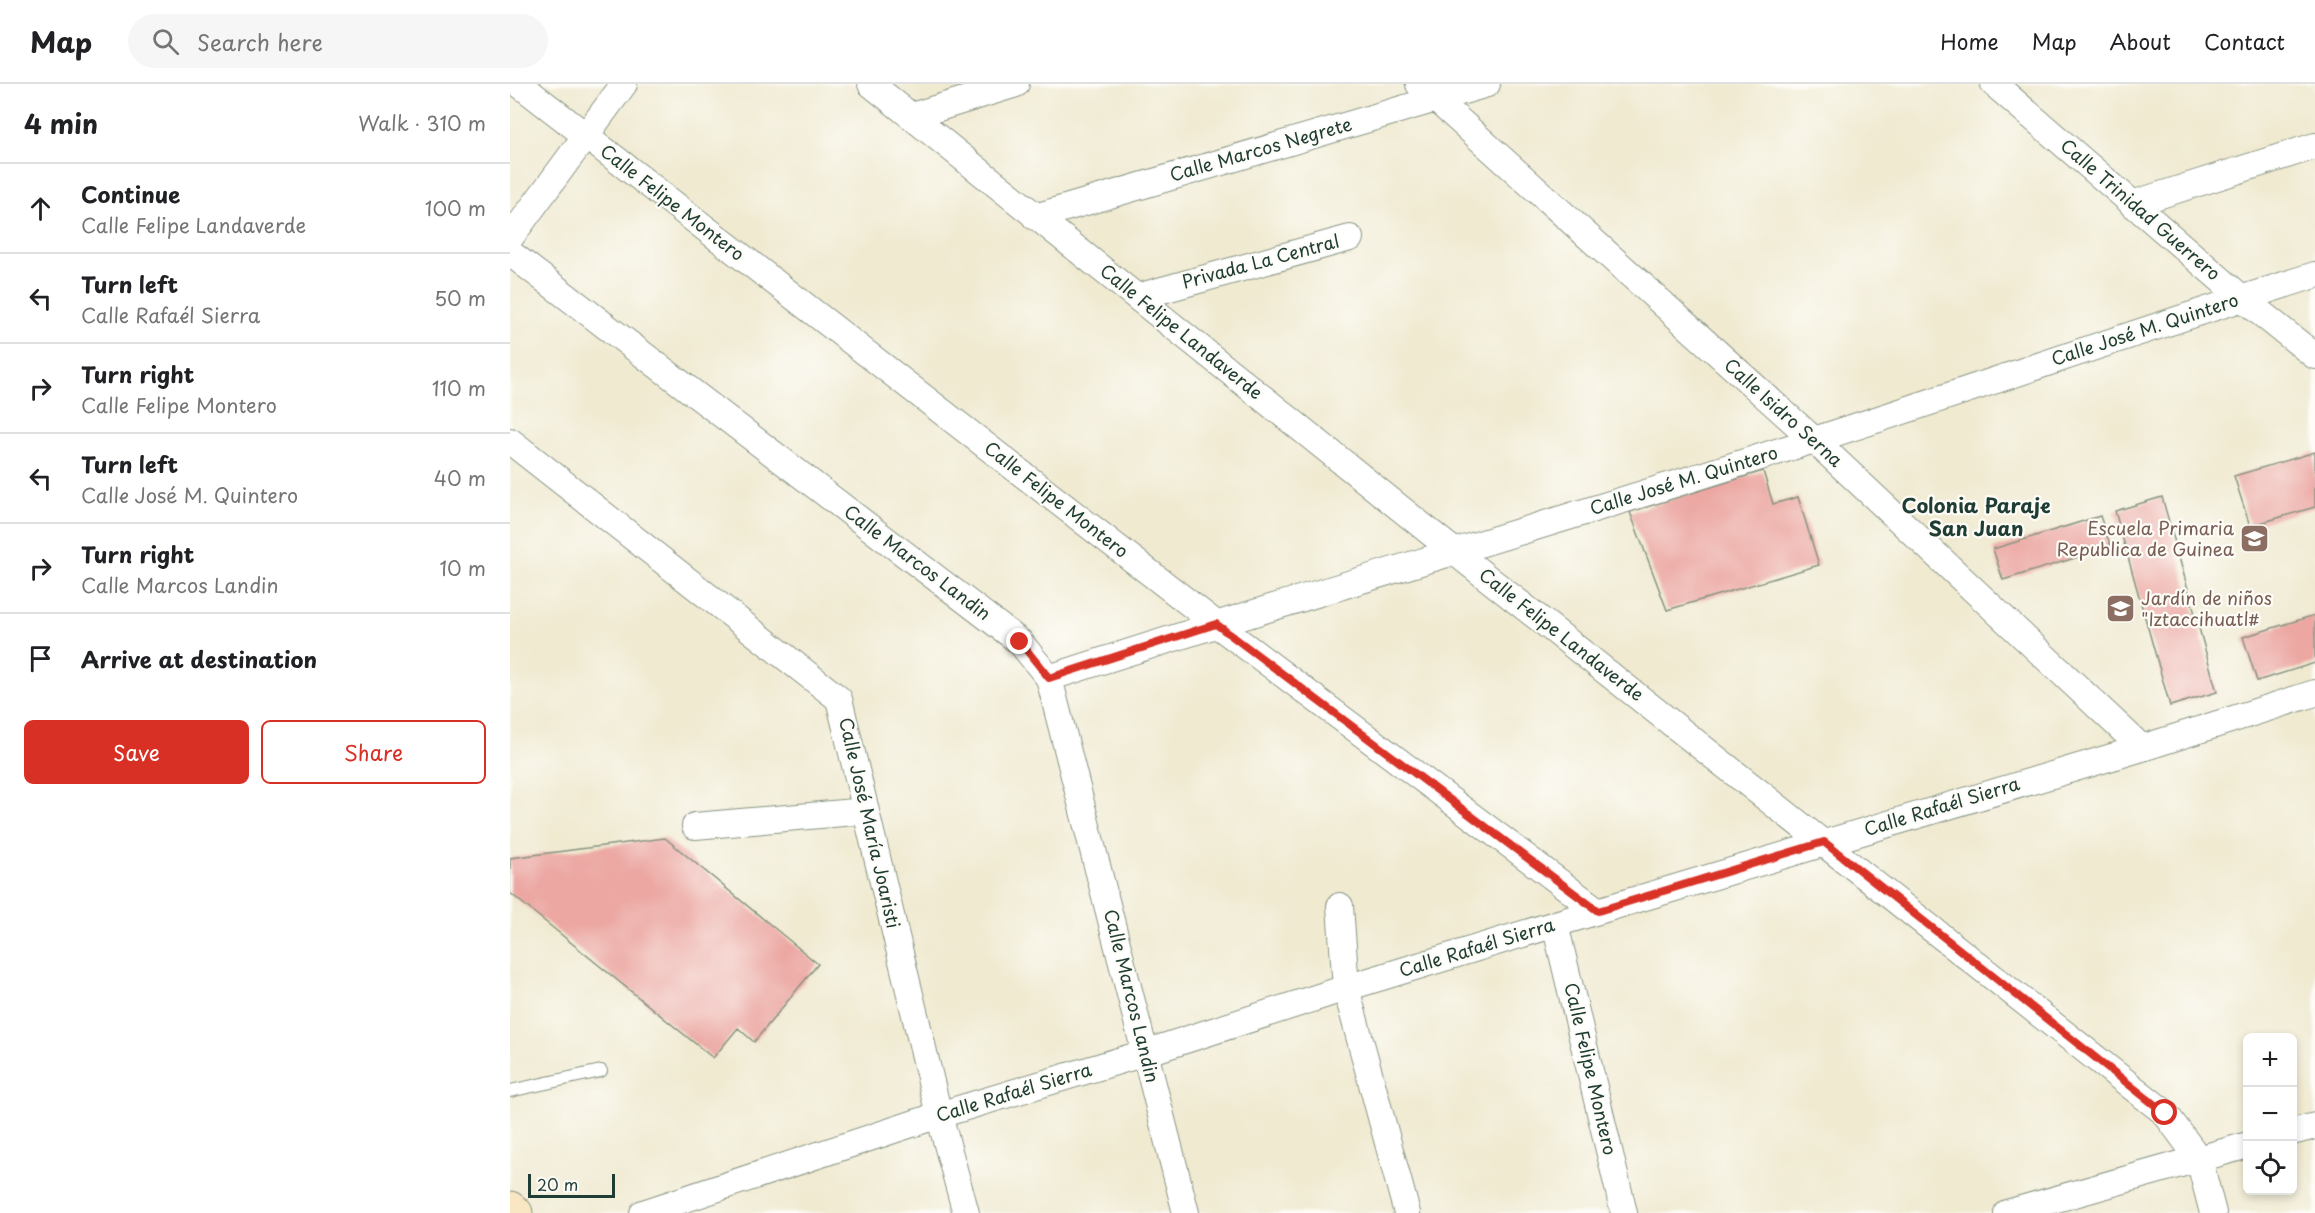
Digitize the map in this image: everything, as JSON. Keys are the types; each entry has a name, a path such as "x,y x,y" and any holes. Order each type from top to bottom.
{"main road":[{"path":"510,1208 516,1213"}],"street":[{"name":"Calle Felipe Montero","path":"519,84 1216,624 1598,911"},
{"path":"510,238 624,84"},
{"name":"Calle Felipe Landaverde","path":"871,84 1456,553 2165,1113 2199,1159 2213,1213"},
{"path":"912,116 1016,84"},
{"name":"Calle Marcos Negrete","path":"1035,217 1427,92 1487,84"},
{"name":"Calle Trinidad Guerrero","path":"1994,84 2242,298 2315,356"},
{"name":"Calle Isidro Serna","path":"1427,92 1814,440 2142,748"},
{"path":"2132,204 2315,146"},
{"name":"Privada La Central","path":"1137,297 1350,238"},
{"name":"Calle Marcos Landin","path":"510,254 1020,642 1049,678 1186,1213"},
{"name":"Calle José M. Quintero","path":"1049,678 1216,624 1456,553 1814,440 2315,275"},
{"name":"Calle José María Joaristi","path":"510,441 839,699 939,1115 966,1213"},
{"name":"Calle Rafaél Sierra","path":"643,1213 939,1115 1145,1053 1347,988 1824,842 2142,748 2315,693"},
{"path":"695,826 866,811"},
{"path":"1340,906 1347,988 1407,1213"},
{"name":"Calle Felipe Montero","path":"1555,924 1624,1213"},
{"path":"2297,1131 2315,1126"},
{"path":"2007,1213 2243,1146"}],"lane":[{"path":"510,1091 601,1071"}],"building":[{"path":"2315,452 2315,507 2250,526 2234,476"},
{"path":"1763,471 1773,504 1798,497 1819,565 1667,610 1630,512"},
{"path":"2162,497 2217,692 2170,706 2115,511"},
{"path":"2100,516 2111,547 2003,580 1993,549"},
{"path":"2315,615 2315,663 2257,681 2243,637"},
{"path":"665,838 818,964 754,1042 738,1028 713,1058 510,893 510,858"}],"place":[{"name":"Escuela Primaria Republica de Guinea","path":"2255,539"},
{"name":"Jardín de niños \"Iztaccihuatl#","path":"2120,609"}],"district":[{"name":"Colonia Paraje San Juan","path":"1976,518"}],"route":[{"path":"1020,642 1049,678 1216,624 1598,911 1824,842 2165,1113"}]}
